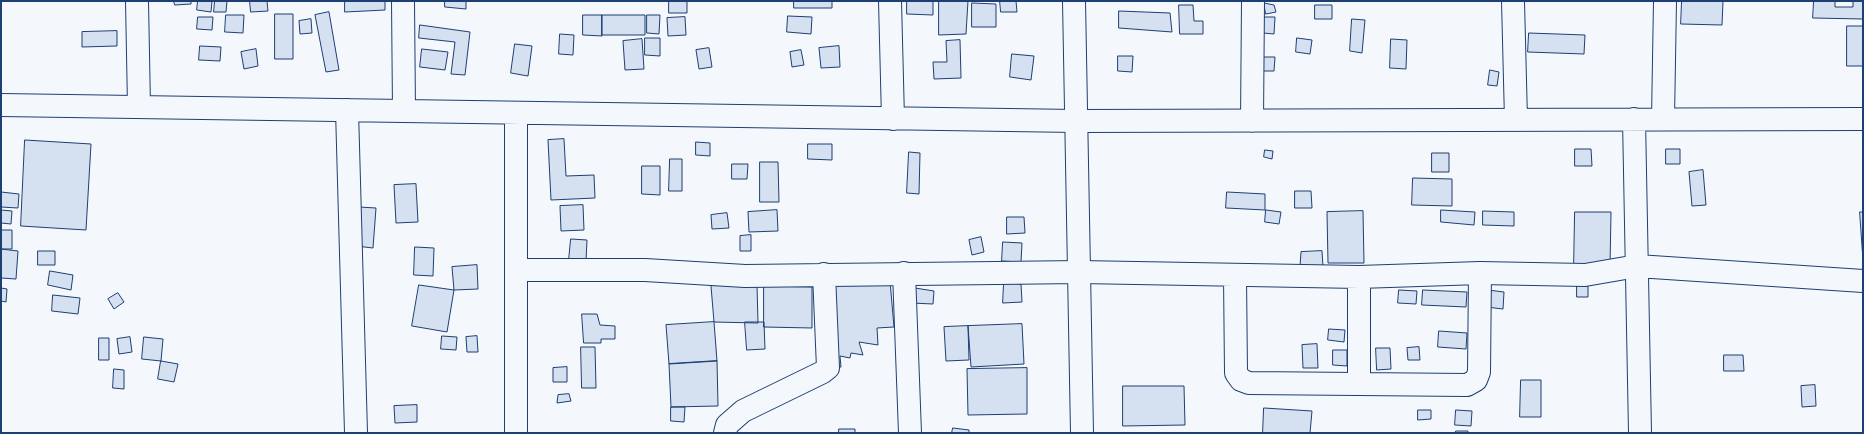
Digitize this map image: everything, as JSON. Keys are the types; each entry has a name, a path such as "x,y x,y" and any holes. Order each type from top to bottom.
{"street":[{"path":"137,1 139,107"},
{"path":"403,1 404,111"},
{"path":"890,1 893,119"},
{"path":"1074,1 1082,433"},
{"path":"1252,121 1253,1"},
{"path":"1513,1 1516,120"},
{"path":"1663,119 1666,1"},
{"path":"1,105 1076,121 1863,118"},
{"path":"347,110 356,433"},
{"path":"516,113 516,433"},
{"path":"1634,119 1640,433"},
{"path":"516,270 645,270 746,276 1080,272 1235,276 1359,277 1480,273 1585,275 1637,266 1863,281"},
{"path":"904,273 910,433"},
{"path":"1235,276 1236,373 1241,380 1249,383 1467,385 1476,380 1479,372 1480,273"},
{"path":"725,433 727,425 743,411 823,372 828,368 824,274"},
{"path":"1358,384 1359,277"}],"building":[{"path":"174,1 191,1 191,4 175,5"},
{"path":"198,1 212,1 211,12 197,10"},
{"path":"215,1 227,1 226,12 214,12"},
{"path":"250,1 267,1 268,11 251,12"},
{"path":"345,1 385,1 385,10 345,12"},
{"path":"445,1 466,1 466,9 445,7"},
{"path":"669,1 687,1 687,13 669,13"},
{"path":"794,1 832,1 832,8 794,8"},
{"path":"907,1 933,1 933,15 907,14"},
{"path":"939,1 968,1 966,34 939,35"},
{"path":"1000,1 1016,1 1017,12 1001,12"},
{"path":"1682,1 1723,1 1722,25 1681,24"},
{"path":"1814,1 1835,1 1835,7 1853,7 1853,1 1863,1 1863,19 1813,18"},
{"path":"972,3 996,4 996,27 972,27"},
{"path":"1264,3 1274,5 1276,12 1266,14"},
{"path":"1179,5 1193,5 1194,21 1203,21 1203,34 1180,34"},
{"path":"1315,5 1332,5 1332,19 1315,19"},
{"path":"1119,11 1170,13 1172,32 1119,28"},
{"path":"329,12 339,70 326,72 315,15"},
{"path":"275,14 293,14 293,59 275,59"},
{"path":"226,15 244,15 243,33 225,32"},
{"path":"583,15 602,15 602,36 583,35"},
{"path":"602,15 645,15 645,35 602,35"},
{"path":"647,15 660,15 659,34 647,33"},
{"path":"788,16 812,17 811,34 787,32"},
{"path":"198,17 213,17 212,30 197,29"},
{"path":"685,17 686,35 668,36 667,18"},
{"path":"1264,17 1275,17 1274,34 1263,33"},
{"path":"311,19 312,33 300,34 299,21"},
{"path":"1352,19 1365,20 1362,53 1350,51"},
{"path":"420,25 470,32 465,75 451,74 455,42 419,38"},
{"path":"1847,26 1863,26 1863,66 1847,66"},
{"path":"117,31 117,46 82,47 82,32"},
{"path":"1529,33 1585,35 1584,54 1528,52"},
{"path":"560,34 574,35 573,55 559,54"},
{"path":"645,38 660,38 660,56 645,55"},
{"path":"1297,38 1312,40 1310,54 1296,52"},
{"path":"642,39 644,69 625,70 623,41"},
{"path":"1391,39 1407,40 1406,69 1390,68"},
{"path":"960,40 961,78 934,79 933,62 947,62 946,41"},
{"path":"515,44 532,46 528,76 511,73"},
{"path":"200,46 221,47 220,61 199,60"},
{"path":"839,46 840,67 821,68 819,48"},
{"path":"709,48 712,67 699,69 696,50"},
{"path":"256,49 258,66 244,69 241,52"},
{"path":"422,49 448,52 445,70 420,67"},
{"path":"801,50 804,65 792,67 790,52"},
{"path":"1012,54 1034,56 1031,80 1010,77"},
{"path":"1118,56 1133,56 1132,72 1118,71"},
{"path":"1262,57 1275,57 1274,71 1261,71"},
{"path":"1490,70 1499,72 1497,86 1488,85"},
{"path":"564,139 566,176 594,175 595,198 551,200 548,140"},
{"path":"25,140 91,144 86,230 21,226"},
{"path":"696,142 710,143 710,156 696,155"},
{"path":"808,144 832,144 832,160 808,159"},
{"path":"1575,149 1591,149 1592,166 1575,166"},
{"path":"1666,149 1680,149 1680,164 1666,164"},
{"path":"1265,150 1273,151 1272,159 1264,157"},
{"path":"909,152 920,153 919,194 907,193"},
{"path":"1432,153 1449,153 1449,172 1432,172"},
{"path":"670,159 682,159 682,191 669,191"},
{"path":"760,162 778,162 779,202 760,202"},
{"path":"732,164 748,164 747,179 732,179"},
{"path":"642,166 660,166 660,195 642,194"},
{"path":"1703,170 1706,205 1692,206 1689,172"},
{"path":"1413,178 1452,179 1452,206 1412,205"},
{"path":"416,184 418,222 396,223 394,185"},
{"path":"1295,191 1311,191 1312,208 1295,208"},
{"path":"1,192 19,194 18,208 1,207"},
{"path":"1227,192 1265,194 1265,210 1226,208"},
{"path":"583,205 584,230 561,231 560,206"},
{"path":"359,207 376,208 373,248 356,246"},
{"path":"1,210 12,211 11,224 1,223"},
{"path":"777,210 778,231 749,232 748,212"},
{"path":"1266,210 1281,212 1279,224 1265,222"},
{"path":"1441,210 1475,212 1474,225 1441,222"},
{"path":"1363,211 1364,263 1328,263 1327,212"},
{"path":"1483,211 1514,212 1514,226 1483,225"},
{"path":"1575,212 1611,212 1610,267 1574,267"},
{"path":"1860,212 1863,212 1863,260"},
{"path":"727,213 729,228 712,229 711,215"},
{"path":"1007,217 1024,217 1025,233 1007,234"},
{"path":"1,230 12,230 12,249 1,249"},
{"path":"751,235 751,251 740,251 740,236"},
{"path":"981,237 984,252 972,255 969,240"},
{"path":"571,239 587,240 586,261 569,260"},
{"path":"1003,242 1022,243 1021,262 1002,261"},
{"path":"415,247 434,248 433,276 414,275"},
{"path":"1,249 18,251 16,279 1,278"},
{"path":"38,251 55,251 55,265 38,265"},
{"path":"1322,251 1323,266 1300,266 1301,252"},
{"path":"477,265 478,289 454,290 452,267"},
{"path":"50,271 73,275 71,290 48,285"},
{"path":"890,281 894,327 877,328 878,345 859,342 863,355 851,353 850,358 840,356 841,367 833,368 828,285"},
{"path":"1004,283 1021,284 1022,302 1003,303"},
{"path":"419,285 454,290 447,332 412,326"},
{"path":"757,285 758,323 714,322 711,286"},
{"path":"1577,285 1588,285 1588,297 1577,297"},
{"path":"764,286 812,287 812,328 764,327"},
{"path":"1,288 7,289 6,302 1,301"},
{"path":"915,288 934,291 933,304 911,303"},
{"path":"1399,290 1417,291 1416,304 1398,303"},
{"path":"1423,290 1467,292 1466,307 1422,305"},
{"path":"1488,290 1504,292 1503,309 1486,307"},
{"path":"118,293 124,302 114,309 108,299"},
{"path":"53,295 80,298 78,314 52,311"},
{"path":"582,314 597,314 600,325 615,326 615,339 601,339 601,343 584,343"},
{"path":"714,322 717,361 669,364 666,325"},
{"path":"745,322 764,322 765,349 747,350"},
{"path":"1022,324 1024,364 971,367 968,326"},
{"path":"968,326 969,360 946,361 944,327"},
{"path":"1329,329 1345,330 1344,342 1328,340"},
{"path":"1439,331 1467,333 1466,349 1438,347"},
{"path":"442,336 457,337 456,350 441,349"},
{"path":"477,336 478,352 467,352 466,337"},
{"path":"130,337 132,352 119,354 117,339"},
{"path":"144,337 163,339 161,361 142,359"},
{"path":"99,338 109,338 109,360 99,360"},
{"path":"1317,344 1318,368 1303,368 1302,345"},
{"path":"581,347 595,347 596,388 582,388"},
{"path":"1419,347 1420,360 1408,360 1407,348"},
{"path":"1376,348 1390,348 1391,369 1377,370"},
{"path":"1333,350 1347,350 1347,366 1333,365"},
{"path":"1724,355 1743,355 1744,371 1724,371"},
{"path":"161,361 178,364 174,382 158,379"},
{"path":"717,361 718,406 671,407 669,364"},
{"path":"567,367 567,382 553,382 553,368"},
{"path":"1027,368 1027,414 968,415 967,369"},
{"path":"114,369 124,370 124,389 113,388"},
{"path":"1521,380 1541,380 1541,417 1520,417"},
{"path":"1815,385 1816,406 1802,407 1801,386"},
{"path":"1123,386 1184,386 1185,425 1123,426"},
{"path":"569,394 571,401 557,403 558,395"},
{"path":"417,405 417,422 395,423 394,406"},
{"path":"671,407 685,407 684,422 671,421"},
{"path":"1264,408 1312,411 1310,433 1263,433"},
{"path":"1418,410 1431,410 1431,419 1418,420"},
{"path":"1456,410 1472,411 1471,426 1455,425"},
{"path":"953,428 969,430 969,433 952,433"},
{"path":"839,429 855,429 855,433 839,433"},
{"path":"1456,431 1468,431 1468,433 1455,433"}]}
